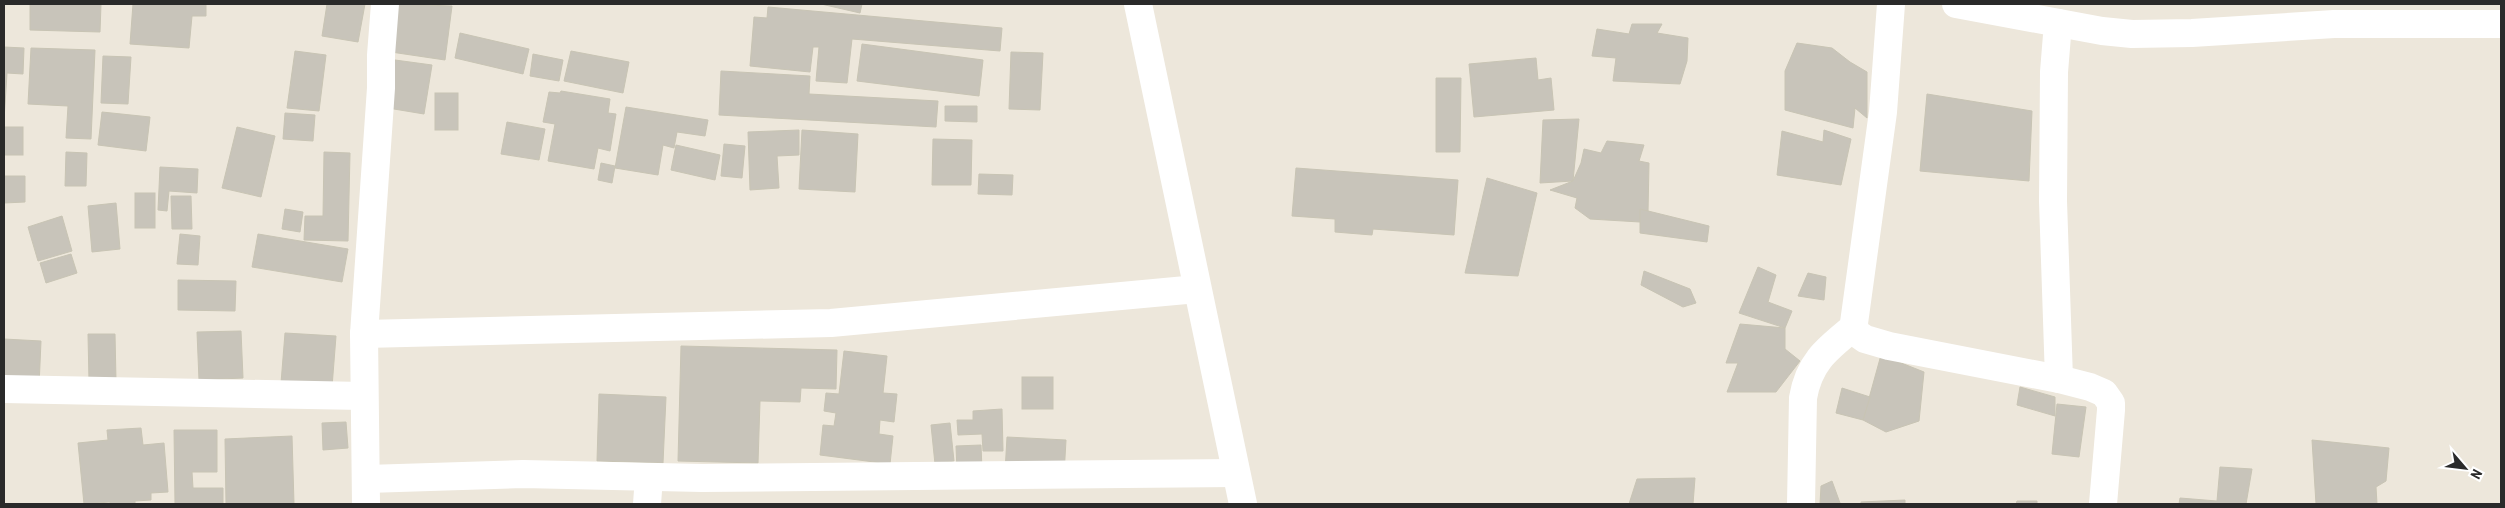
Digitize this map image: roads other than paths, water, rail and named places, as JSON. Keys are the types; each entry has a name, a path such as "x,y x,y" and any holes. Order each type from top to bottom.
{"street":[{"path":"384,4 381,88 364,334 363,396 367,491 523,474 650,477 1236,473"},
{"path":"1138,4 1243,504"},
{"path":"1892,4 1883,112 1854,327 1857,335 1880,344 2059,379 2098,390 2104,394 2111,403 2103,504"},
{"path":"1956,4 2058,23 2132,34 2192,33 2334,24 2501,24"},
{"path":"2058,23 2054,72 2053,201 2059,379"},
{"path":"364,334 831,323 1197,289"},
{"path":"1801,504 1803,398 1806,381 1825,350 1854,327"},
{"path":"4,389 363,396"},
{"path":"647,504 650,477"}]}
